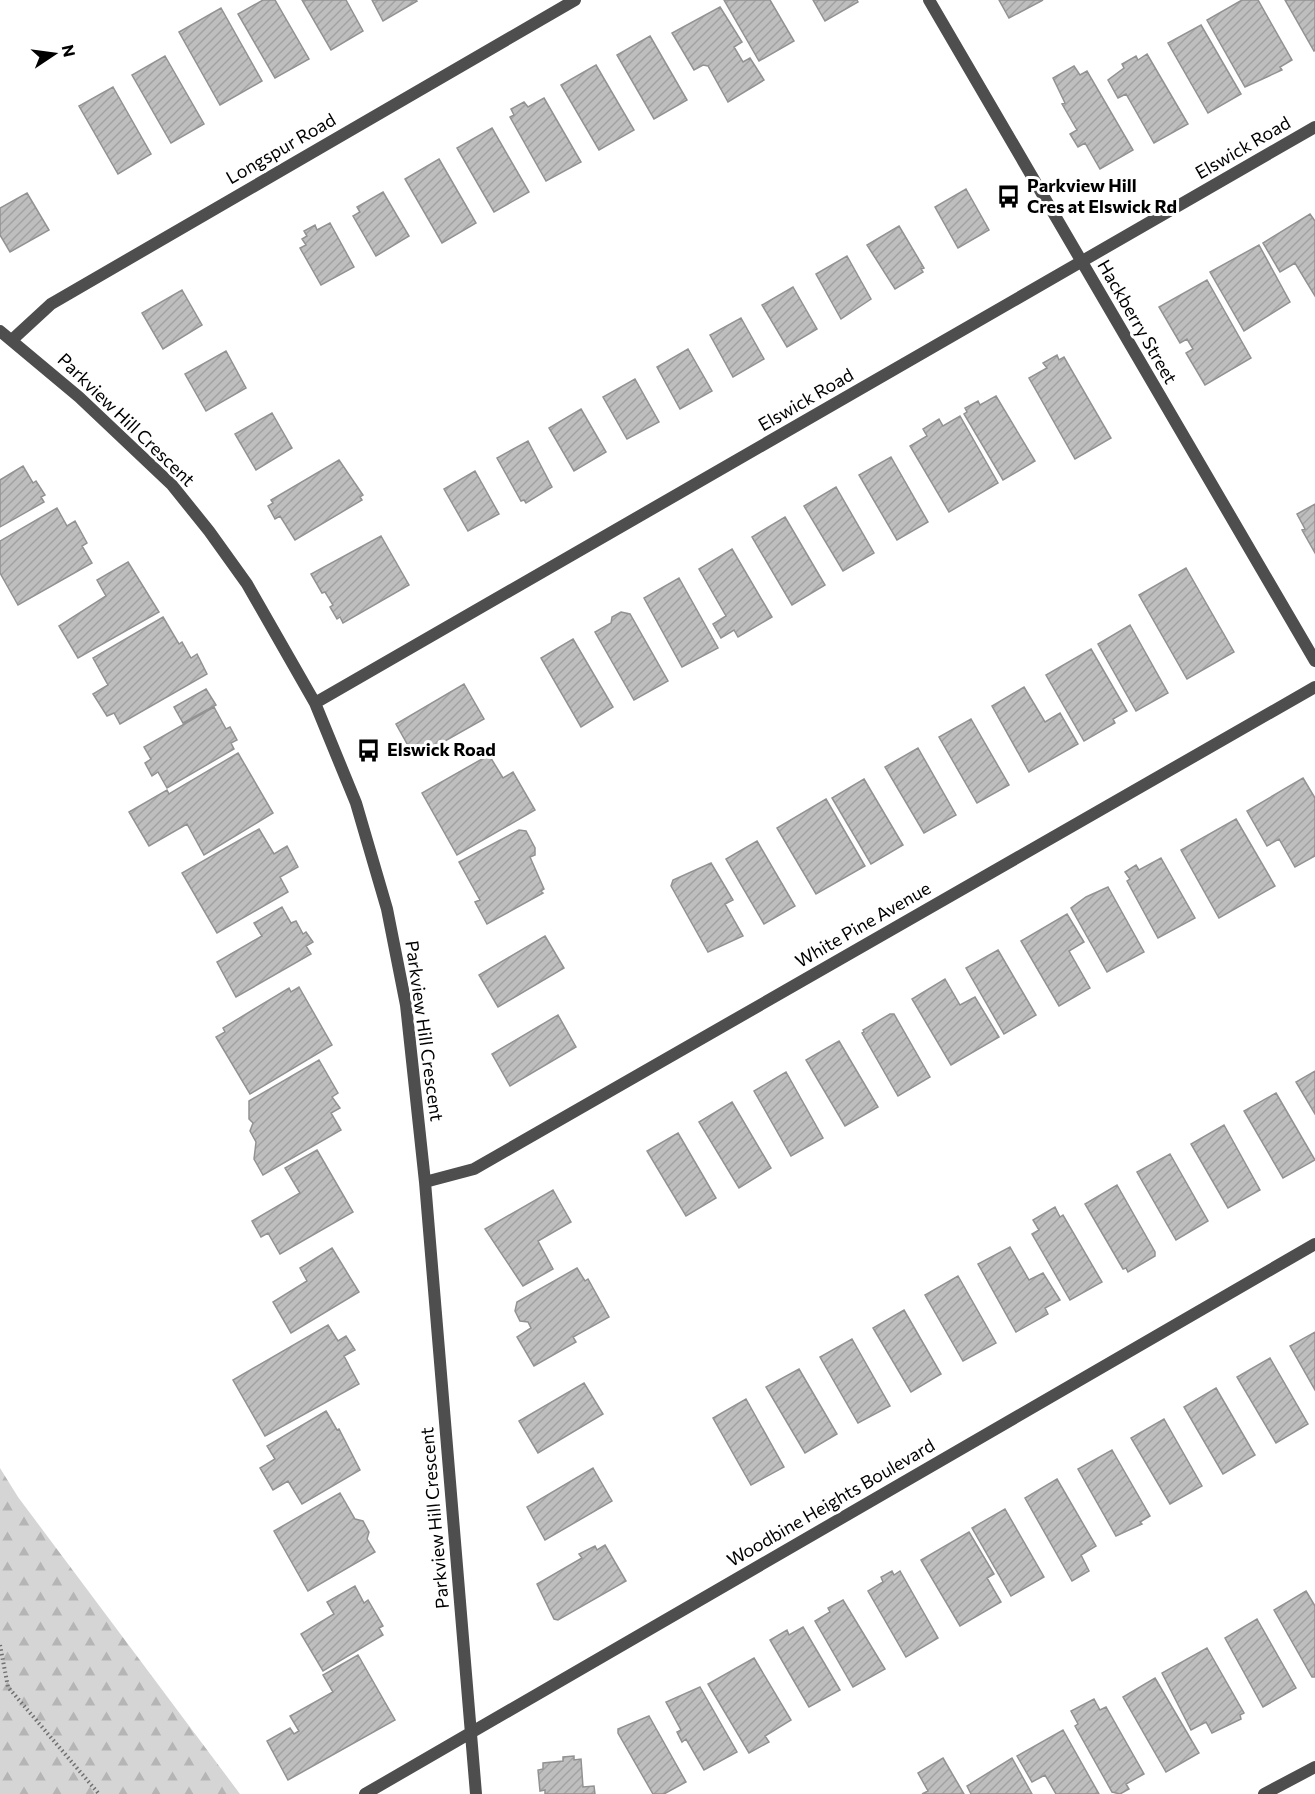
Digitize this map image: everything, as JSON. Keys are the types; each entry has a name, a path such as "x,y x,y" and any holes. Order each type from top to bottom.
{"street":[{"name":"Longspur Road","path":"13,339 51,304 574,0"},
{"name":"Hackberry Street","path":"929,0 1315,661"},
{"name":"Elswick Road","path":"315,703 1315,127"},
{"name":"Parkview Hill Crescent","path":"0,332 13,339 172,485 247,584 315,703 356,803 387,909 406,1005 425,1182 476,1794"},
{"name":"White Pine Avenue","path":"425,1182 474,1169 1315,687"},
{"name":"Woodbine Heights Boulevard","path":"365,1794 1315,1244"},
{"path":"1264,1794 1315,1767"}],"path":[{"path":"0,1646 8,1687 99,1794"}],"green space":[{"path":"0,1468 18,1497 240,1794 0,1794"}],"building":[{"path":"263,0 275,0 309,59 275,78 238,14"},
{"path":"302,0 346,0 363,31 331,50"},
{"path":"372,0 416,0 417,1 383,21"},
{"path":"724,0 770,0 794,41 759,61"},
{"path":"813,0 857,0 858,2 825,21"},
{"path":"999,0 1043,0 1009,18"},
{"path":"1242,0 1258,0 1292,60 1280,67 1282,70 1245,87 1207,20"},
{"path":"1285,0 1315,0 1314,51"},
{"path":"720,7 742,42 734,47 743,62 750,58 764,80 728,102 708,66 703,65 694,70 672,33"},
{"path":"221,8 262,81 220,105 179,32"},
{"path":"1201,25 1241,94 1208,113 1168,43"},
{"path":"650,36 687,100 654,119 617,55"},
{"path":"1147,54 1188,124 1154,143 1126,94 1118,98 1108,80 1124,68 1122,64 1136,56 1138,60"},
{"path":"165,56 204,124 171,143 132,75"},
{"path":"596,65 634,130 599,150 561,85"},
{"path":"1074,66 1080,75 1087,71 1133,150 1100,169 1085,143 1078,147 1070,134 1077,130 1062,104 1065,103 1053,78"},
{"path":"113,87 151,154 118,174 79,106"},
{"path":"544,98 581,162 546,181 510,117 514,115 511,109 524,102 528,107"},
{"path":"492,128 529,192 494,212 457,148"},
{"path":"439,159 476,223 442,243 405,179"},
{"path":"966,189 989,230 958,248 935,207"},
{"path":"383,192 409,236 376,256 353,216 360,212 357,207"},
{"path":"27,193 49,230 10,252 0,235 0,208"},
{"path":"1310,214 1315,221 1315,296 1295,263 1280,272 1263,243"},
{"path":"330,223 354,267 321,285 300,248 306,245 302,239 307,236 304,231 315,225 317,230"},
{"path":"899,226 924,268 921,269 923,272 895,289 867,245"},
{"path":"1259,245 1290,302 1244,331 1210,272"},
{"path":"847,256 871,299 841,319 816,274"},
{"path":"1207,280 1251,358 1205,385 1186,353 1193,349 1187,339 1180,343 1159,307"},
{"path":"793,287 817,329 787,347 762,305"},
{"path":"182,290 202,325 163,349 142,313"},
{"path":"741,318 764,359 733,377 710,335"},
{"path":"688,349 712,391 680,409 657,367"},
{"path":"226,351 246,388 206,411 185,374"},
{"path":"1057,355 1059,360 1064,357 1111,438 1075,459 1029,378 1047,368 1043,363"},
{"path":"635,379 659,422 627,439 603,397"},
{"path":"996,396 1035,461 1003,480 964,414 967,412 965,408 978,401 980,405"},
{"path":"581,409 606,452 574,471 549,428"},
{"path":"272,413 292,448 256,470 235,434"},
{"path":"960,416 998,483 949,512 910,446 927,436 923,429 939,419 943,426"},
{"path":"528,441 552,487 526,503 524,500 521,501 497,458"},
{"path":"891,457 928,522 897,540 859,475"},
{"path":"339,460 363,495 360,497 362,500 295,540 280,516 275,519 268,506 273,503 271,500"},
{"path":"23,466 33,483 36,481 45,495 41,497 44,502 0,527 0,480"},
{"path":"475,471 499,514 468,531 444,489"},
{"path":"836,487 874,553 843,571 804,506"},
{"path":"1315,504 1315,553 1302,530 1305,529 1297,514"},
{"path":"57,508 67,526 75,521 87,543 82,546 92,563 18,605 0,573 0,541"},
{"path":"785,517 825,585 792,605 752,537"},
{"path":"381,536 409,585 343,623 340,617 337,619 330,607 333,605 325,592 322,593 311,574"},
{"path":"732,549 772,617 738,637 734,630 721,638 713,624 726,616 699,569"},
{"path":"128,562 159,612 78,658 59,626 106,596 97,580"},
{"path":"1186,568 1234,652 1187,679 1139,595"},
{"path":"679,578 718,648 682,667 644,598"},
{"path":"621,612 630,614 668,681 634,700 595,632 611,623 612,617"},
{"path":"163,617 179,644 182,642 191,658 197,654 207,674 120,724 114,713 107,716 93,694 108,685 93,658"},
{"path":"1130,625 1168,693 1136,711 1098,644"},
{"path":"573,639 613,707 581,727 541,658"},
{"path":"1091,649 1127,711 1113,719 1115,723 1084,741 1046,675"},
{"path":"464,684 484,719 415,758 396,724"},
{"path":"1024,687 1045,722 1060,713 1078,744 1029,772 992,706"},
{"path":"206,689 216,705 183,723 174,707"},
{"path":"214,707 226,729 230,727 237,740 231,743 234,749 167,788 158,772 152,776 145,763 151,759 144,747"},
{"path":"971,719 1009,785 977,803 939,737"},
{"path":"918,748 956,815 924,833 885,767"},
{"path":"238,753 273,813 204,855 187,824 149,846 129,812 167,790 169,794"},
{"path":"489,755 503,778 513,772 535,810 457,855 422,793"},
{"path":"1303,778 1315,798 1315,856 1295,867 1279,839 1267,846 1247,811"},
{"path":"864,779 903,845 871,864 832,798"},
{"path":"826,799 865,866 816,894 777,828"},
{"path":"1236,819 1275,886 1219,918 1181,850"},
{"path":"259,829 274,854 287,846 298,867 280,877 288,892 217,933 182,873"},
{"path":"519,830 526,831 535,848 535,855 530,857 544,889 541,891 543,893 487,924 475,902 480,900 459,862"},
{"path":"757,841 795,906 764,924 726,859"},
{"path":"1161,858 1195,918 1158,938 1127,881 1130,879 1125,872 1136,865 1139,870"},
{"path":"711,863 733,900 725,904 743,936 708,952 671,886 673,880"},
{"path":"1108,887 1144,952 1107,972 1071,908 1086,897"},
{"path":"282,907 291,923 296,921 303,934 306,932 313,942 306,946 311,954 236,997 217,962 262,936 254,923"},
{"path":"1067,914 1084,942 1069,951 1090,988 1059,1006 1021,941"},
{"path":"545,936 564,968 498,1007 479,975"},
{"path":"998,950 1036,1015 1004,1034 966,968"},
{"path":"945,979 960,1005 975,997 999,1037 951,1065 912,999"},
{"path":"299,987 332,1045 250,1094 216,1037 225,1032 223,1028 289,988 291,992"},
{"path":"890,1014 894,1014 930,1077 898,1096 862,1033 863,1030"},
{"path":"558,1015 576,1047 510,1086 492,1054"},
{"path":"839,1041 878,1107 845,1126 806,1060"},
{"path":"319,1060 338,1093 332,1097 340,1108 331,1113 341,1130 263,1175 254,1159 256,1142 250,1131 253,1123 249,1119 249,1101"},
{"path":"1315,1071 1315,1114 1296,1082"},
{"path":"786,1072 823,1138 791,1156 754,1091"},
{"path":"1276,1093 1315,1160 1283,1178 1244,1111"},
{"path":"732,1102 771,1168 739,1188 699,1122"},
{"path":"1224,1125 1260,1190 1228,1208 1191,1144"},
{"path":"678,1133 716,1198 686,1216 647,1151"},
{"path":"317,1150 353,1212 280,1254 268,1233 261,1237 252,1221 300,1193 285,1168"},
{"path":"1170,1154 1208,1221 1176,1240 1137,1172"},
{"path":"1117,1185 1155,1252 1155,1256 1128,1272 1126,1268 1123,1269 1085,1204"},
{"path":"553,1190 571,1222 538,1241 553,1269 523,1286 485,1229"},
{"path":"1055,1207 1060,1217 1063,1215 1102,1282 1070,1300 1032,1234 1039,1230 1033,1220"},
{"path":"1010,1247 1029,1280 1043,1273 1060,1300 1045,1308 1048,1314 1016,1332 978,1264"},
{"path":"332,1248 359,1292 291,1333 273,1302 307,1281 300,1268"},
{"path":"577,1268 585,1281 588,1279 609,1317 573,1337 576,1342 534,1366 517,1337 531,1328 528,1322 520,1321 515,1311 517,1302"},
{"path":"958,1276 996,1343 963,1361 925,1295"},
{"path":"904,1310 941,1374 911,1392 873,1328"},
{"path":"328,1325 338,1341 346,1336 355,1350 344,1356 359,1384 265,1436 233,1380"},
{"path":"1315,1332 1315,1390 1290,1346"},
{"path":"852,1339 890,1406 858,1423 820,1357"},
{"path":"1270,1358 1308,1424 1276,1443 1237,1377"},
{"path":"799,1369 837,1434 805,1453 766,1387"},
{"path":"584,1383 603,1414 538,1453 519,1421"},
{"path":"1216,1388 1255,1455 1223,1474 1184,1407"},
{"path":"746,1399 784,1467 751,1485 713,1418"},
{"path":"326,1411 337,1430 339,1429 360,1470 302,1504 288,1481 273,1490 260,1468 275,1459 267,1446"},
{"path":"1164,1419 1202,1486 1170,1504 1131,1438"},
{"path":"1112,1450 1150,1516 1140,1522 1142,1524 1116,1536 1078,1469"},
{"path":"593,1468 612,1501 545,1540 527,1507"},
{"path":"1057,1479 1096,1546 1081,1555 1089,1571 1072,1581 1025,1498"},
{"path":"340,1493 355,1519 363,1521 369,1532 367,1539 375,1552 308,1591 274,1531"},
{"path":"1005,1509 1044,1577 1011,1596 972,1528"},
{"path":"969,1532 994,1574 987,1578 1001,1602 960,1626 921,1560"},
{"path":"605,1545 626,1581 558,1620 554,1619 537,1584 582,1558 579,1554 595,1546 597,1550"},
{"path":"892,1571 894,1575 900,1571 938,1638 906,1657 868,1591 883,1582 881,1577"},
{"path":"355,1586 364,1603 368,1600 383,1626 379,1628 383,1635 323,1671 301,1634 334,1614 327,1602"},
{"path":"1306,1591 1315,1606 1315,1677 1312,1677 1274,1610"},
{"path":"843,1600 885,1669 853,1687 815,1621 830,1612 828,1608"},
{"path":"1257,1619 1296,1688 1263,1707 1225,1638"},
{"path":"803,1627 840,1690 809,1707 770,1640 787,1630 789,1635"},
{"path":"1207,1648 1244,1713 1240,1715 1241,1719 1212,1733 1206,1722 1191,1730 1162,1673"},
{"path":"358,1655 395,1720 288,1780 267,1741 290,1728 294,1734 299,1731 290,1716 333,1692 323,1675"},
{"path":"754,1658 791,1720 765,1736 769,1742 749,1753 708,1684"},
{"path":"1155,1678 1199,1753 1166,1772 1123,1697"},
{"path":"700,1687 737,1752 704,1770 686,1739 682,1742 677,1732 681,1730 666,1702"},
{"path":"1094,1699 1100,1710 1106,1707 1144,1774 1126,1784 1129,1789 1120,1794 1112,1792 1075,1726 1078,1724 1071,1711"},
{"path":"649,1716 686,1782 664,1794 653,1794 618,1733 618,1729"},
{"path":"1063,1730 1099,1794 1056,1794 1045,1775 1032,1782 1017,1756"},
{"path":"574,1756 574,1760 581,1759 583,1787 594,1786 595,1794 545,1794 545,1790 540,1791 538,1770 543,1769 543,1763 563,1761 563,1757"},
{"path":"943,1758 964,1794 922,1794 928,1791 918,1773"},
{"path":"1012,1758 1032,1794 971,1794 967,1786"}],"place":[{"name":"Parkview Hill Cres at Elswick Rd","path":"1009,196"},
{"name":"Elswick Road","path":"369,750"}]}
